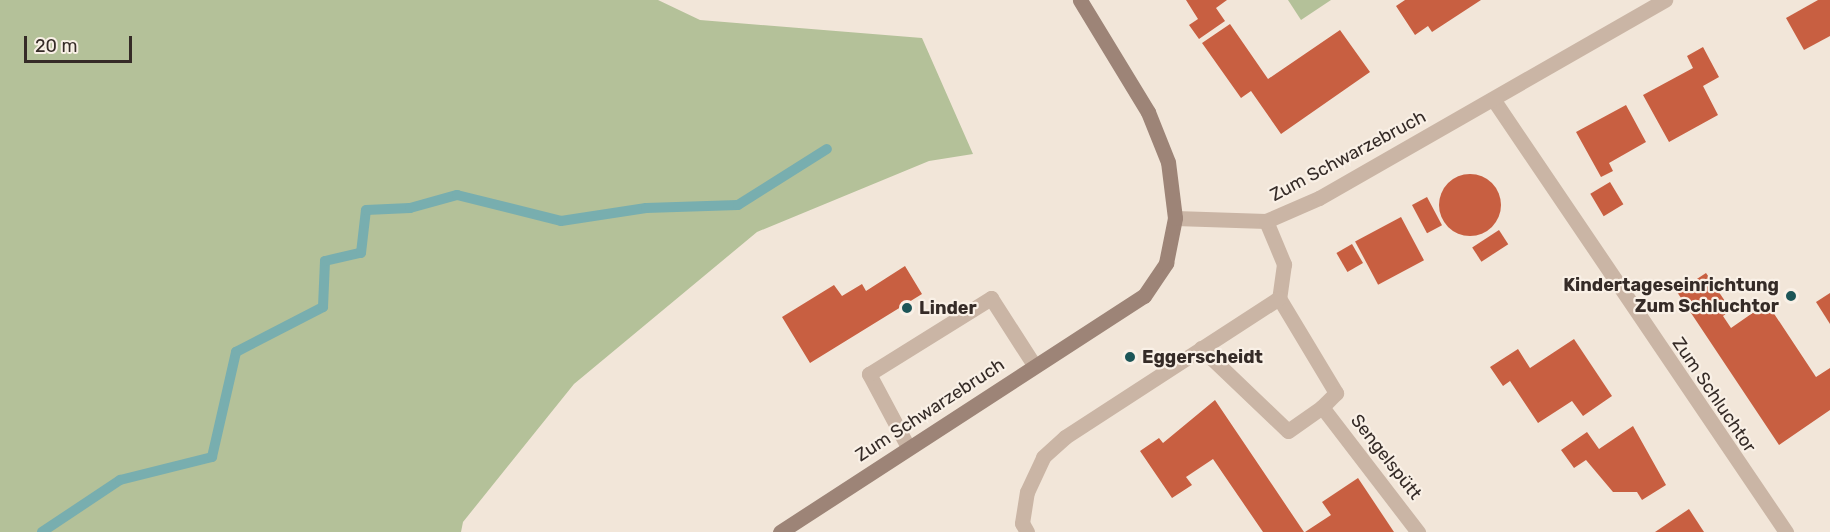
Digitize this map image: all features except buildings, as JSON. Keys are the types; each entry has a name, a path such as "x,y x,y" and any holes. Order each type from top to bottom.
{"street":[{"path":"1080,0 1148,112 1168,162 1175,218"},
{"name":"Zum Schwarzebruch","path":"780,532 1034,365 1144,296 1166,264 1175,218 1266,221 1319,198 1665,0"},
{"name":"Zum Schluchtor","path":"1492,99 1786,532"},
{"path":"1201,348 1288,431 1336,393 1279,298 1284,264 1266,221"},
{"path":"908,447 869,374 991,298 1034,365"},
{"path":"1027,532 1022,523 1027,492 1043,457 1065,437 1279,298"},
{"name":"Sengelspütt","path":"1322,406 1418,532"}],"green space":[{"path":"0,0 658,0 700,20 922,38 973,154 929,161 757,232 574,384 463,522 461,532 0,532"},
{"path":"1288,0 1331,0 1301,20"}],"waterway":[{"path":"42,532 120,480 212,457 236,352 323,307 325,261 361,253 366,210 410,208 457,195 561,221 646,208 738,205 827,149"}],"place":[{"name":"Kindertageseinrichtung Zum Schluchtor","path":"1791,296"},
{"name":"Linder","path":"907,308"},
{"name":"Eggerscheidt","path":"1130,357"}]}
